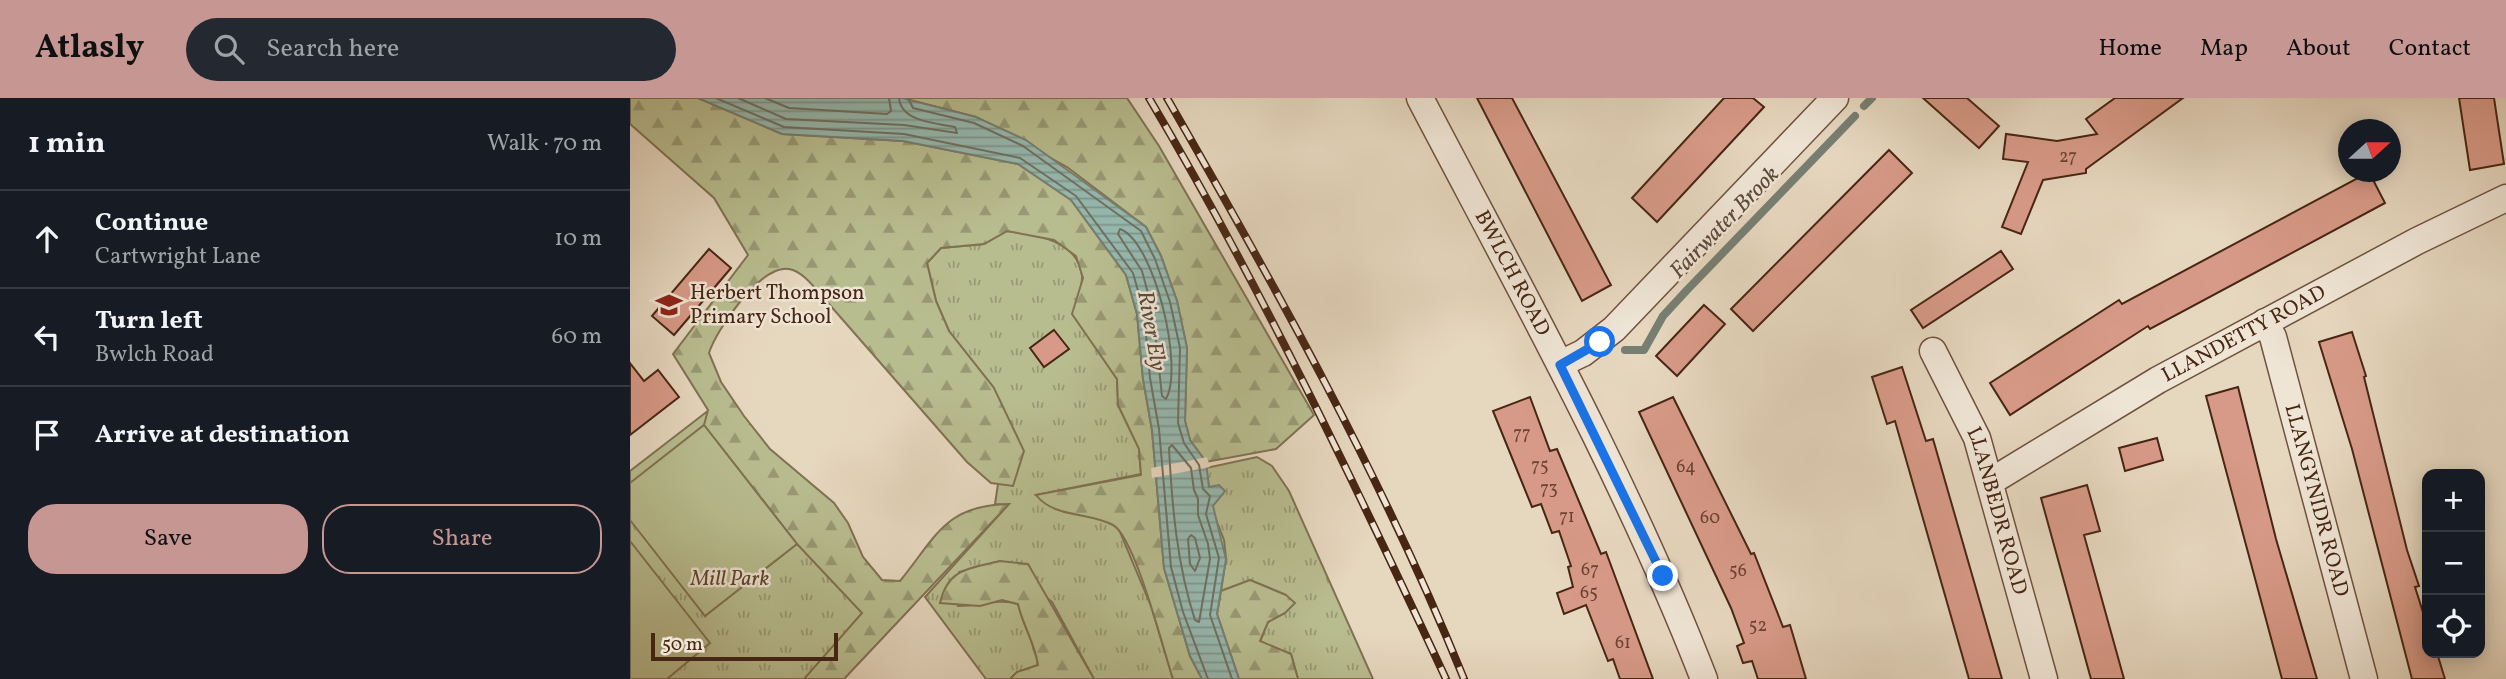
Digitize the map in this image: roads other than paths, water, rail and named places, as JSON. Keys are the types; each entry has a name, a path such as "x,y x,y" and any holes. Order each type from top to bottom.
{"street":[{"name":"BWLCH ROAD","path":"1420,98 1560,365 1657,564 1704,679"},
{"path":"1560,365 1583,353 1614,329 1821,103"},
{"name":"LLANDETTY ROAD","path":"1990,482 2158,380 2417,241 2506,198"},
{"name":"LLANGYNIDR ROAD","path":"2265,323 2273,337 2364,679"},
{"name":"LLANBEDR ROAD","path":"1933,351 1977,438 2044,679"}],"water":[{"name":"River Ely","path":"698,98 902,98 976,117 1026,140 1146,227 1161,256 1177,301 1187,348 1185,421 1190,440 1206,462 1209,487 1219,485 1225,491 1213,506 1226,559 1217,614 1239,679 1202,679 1190,656 1164,568 1152,430 1143,379 1137,314 1126,275 1071,200 1018,164 903,141 782,134"}],"waterway":[{"name":"Fairwater Brook","path":"1864,106 1872,98"},
{"name":"Fairwater Brook","path":"1625,350 1644,350 1663,316 1855,116"}],"railway":[{"path":"1149,98 1267,312 1341,458 1446,679"},
{"path":"1167,98 1325,383 1398,529 1464,679"}],"place":[{"name":"Herbert Thompson Primary School","path":"669,305"}],"park label":[{"name":"Mill Park","path":"730,579"}]}
